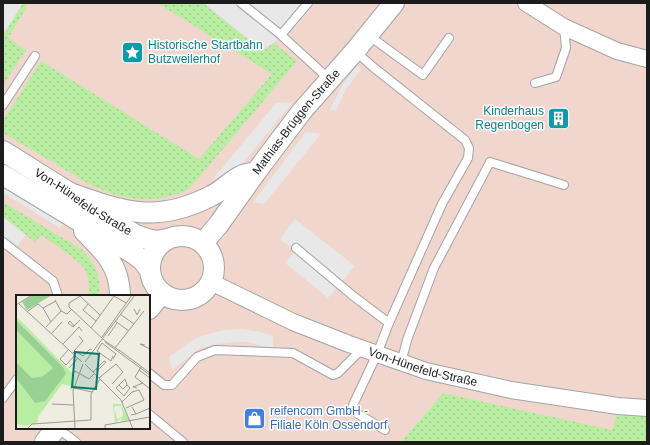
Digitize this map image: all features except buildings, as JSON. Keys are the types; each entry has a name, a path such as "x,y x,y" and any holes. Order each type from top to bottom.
{"street":[{"name":"Mathias-Brüggen-Straße","path":"203,243 219,224 302,111 355,51 394,3"},
{"path":"526,3 564,27 617,51 647,59"},
{"name":"Von-Hünefeld-Straße","path":"3,152 70,193 86,206 134,234 157,241 167,239"},
{"path":"70,193 122,210 141,213 155,213 177,209 198,202 221,190 233,180 243,175 256,172"},
{"name":"Von-Hünefeld-Straße","path":"3,175 134,254 142,260 150,270"},
{"path":"42,198 79,226 113,264 119,282 120,295"},
{"path":"179,236 192,236 203,243 209,251 214,264 214,274 211,282 204,291 197,297 188,300 179,300 162,293 156,287 150,270 152,259 157,248 167,239 179,236"},
{"name":"Von-Hünefeld-Straße","path":"211,282 293,322 426,371 511,390 618,406 647,408"},
{"path":"150,308 162,293"},
{"path":"45,442 55,429"}],"lane":[{"path":"241,3 281,35 330,80"},
{"path":"281,35 308,3"},
{"path":"535,83 556,77 566,48 564,27"},
{"path":"368,34 423,75 449,38"},
{"path":"355,51 465,140 469,148 468,158 442,204 389,323 370,351 353,405 353,411 385,430"},
{"path":"3,105 35,56"},
{"path":"401,363 434,268 490,162 564,185"},
{"path":"3,242 53,281 58,295"},
{"path":"296,248 352,295 389,323"},
{"path":"150,374 164,385 172,385 197,357 215,350 293,353 333,375 370,351"},
{"path":"3,398 16,380"},
{"path":"150,415 183,442"},
{"path":"57,429 76,442"}],"shaded area":[{"path":"3,3 647,3 647,442 443,393 401,442 3,442"},
{"path":"3,3 23,3 3,35"},
{"path":"204,3 315,3 294,29 262,50"},
{"path":"357,66 361,69 345,91 336,111 330,109 343,84"},
{"path":"293,102 229,178 213,179 276,103"},
{"path":"306,132 321,134 264,204 253,202"},
{"path":"3,185 64,222 60,228 3,193"},
{"path":"3,217 26,235 17,246 3,235"},
{"path":"295,219 355,266 328,298 285,263 295,251 280,239"},
{"path":"243,329 273,336 273,349 248,342 217,344 199,349 172,370 169,357 191,341 202,336 224,330"}],"green space":[{"path":"23,3 29,3 8,38 26,50 3,85 3,35"},
{"path":"157,3 203,3 262,51 274,43 297,61 190,188 183,192 161,198 146,199 118,195 93,186 3,133 3,121 41,61 199,159 272,74"},
{"path":"3,202 81,249 94,265 96,270 99,282 99,295 89,295 86,271 84,267 73,258 41,235 35,242 3,217"},
{"path":"443,393 612,430 617,415 647,417 647,442 401,442"}],"place":[{"name":"Historische Startbahn Butzweilerhof","path":"132,52"},
{"name":"Kinderhaus Regenbogen","path":"559,118"},
{"name":"reifencom GmbH - Filiale Köln Ossendorf","path":"254,418"}]}
